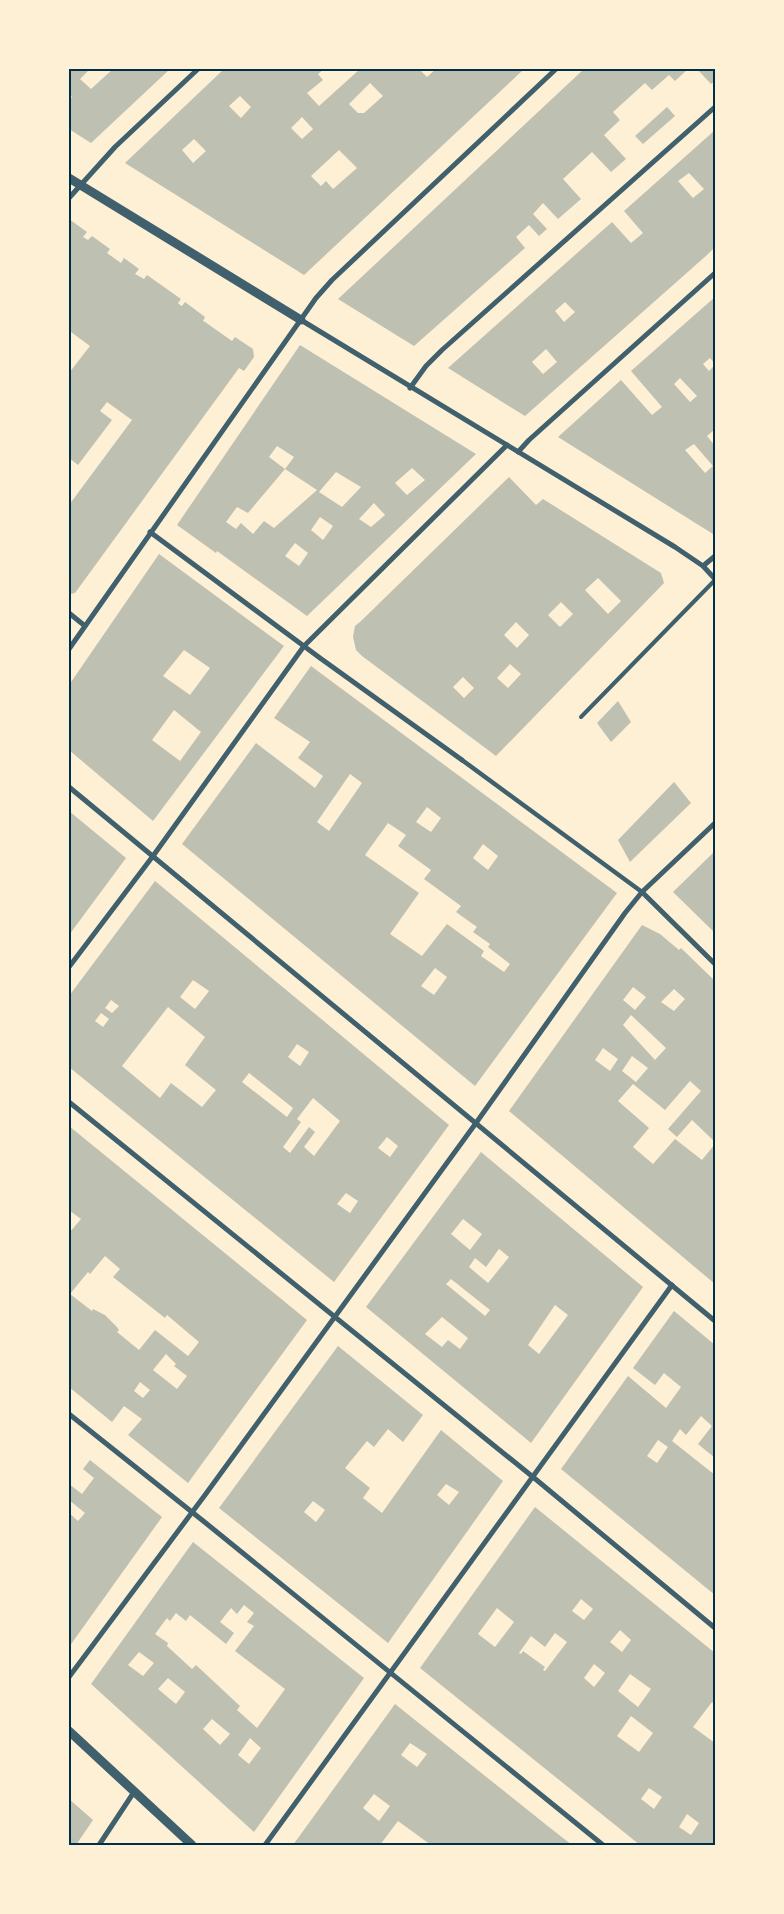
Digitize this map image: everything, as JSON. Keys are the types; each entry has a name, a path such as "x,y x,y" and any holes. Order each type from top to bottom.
{"street":[{"path":"69,198 115,147 198,69"},
{"path":"545,69 550,74"},
{"path":"69,649 316,298 332,280 556,69"},
{"path":"410,388 426,366 442,350 715,107"},
{"path":"69,178 703,566 715,579"},
{"path":"518,452 715,273"},
{"path":"69,967 153,856 304,646 507,445"},
{"path":"150,532 642,892 715,964"},
{"path":"703,566 715,556"},
{"path":"69,614 85,626"},
{"path":"69,787 715,1321"},
{"path":"69,1677 476,1123 625,913 642,892 715,823"},
{"path":"69,1102 533,1477 715,1628"},
{"path":"265,1845 672,1285"},
{"path":"69,1414 604,1845"},
{"path":"69,1731 192,1845"},
{"path":"99,1845 134,1792"}],"lane":[{"path":"581,717 715,579"}],"building":[{"path":"69,69 90,69 80,79 91,89 113,69 170,69 91,143 69,129 69,101 72,97 69,93"},
{"path":"224,69 324,69 318,74 323,80 307,93 319,106 360,69 419,69 427,77 436,69 520,69 522,71 304,275 125,163","holes":["370,83 383,96 364,113 358,113 349,104","240,96 251,107 241,118 229,106","302,117 313,129 302,139 291,128","194,139 206,151 193,163 182,150","339,150 357,168 333,189 326,181 321,186 311,176"]},
{"path":"584,69 688,69 675,81 669,75 652,90 645,83 613,112 620,120 604,135 626,159 611,172 592,152 563,179 581,199 558,219 543,203 533,214 547,229 539,236 529,225 516,237 525,248 414,346 338,299"},
{"path":"697,69 715,69 715,81 711,84"},
{"path":"667,107 675,116 643,144 635,136"},
{"path":"714,131 715,247 707,255 525,416 448,368 612,222 631,243 643,233 624,211","holes":["689,173 704,189 693,198 678,181","565,302 575,312 564,322 555,311","546,349 557,362 543,374 532,362"]},
{"path":"69,219 87,232 83,237 88,240 92,236 110,249 107,253 121,263 124,258 139,269 135,274 144,279 147,275 181,299 178,303 180,305 182,306 185,302 205,317 203,321 232,341 235,337 253,349 254,357 244,371 239,368 75,593 70,594 69,505 132,420 107,402 100,411 112,420 78,465 69,458 69,373 90,346 71,332 69,335"},
{"path":"715,297 715,364 710,358 703,364 709,371 715,365 715,432 714,430 707,436 715,446 715,531 713,534 558,437 621,380 652,415 662,407 631,371","holes":["680,378 697,396 690,402 674,384","694,444 713,466 705,473 685,450"]},
{"path":"300,345 476,454 307,616 217,551 216,553 177,525","holes":["277,446 294,457 285,469 269,457","412,468 425,480 407,495 395,483","285,469 317,490 274,528 264,521 253,534 241,523 236,529 226,522 237,507 248,513","336,472 361,487 342,507 319,492","374,503 385,515 371,527 359,519","320,517 333,526 323,540 311,530","295,543 308,553 299,566 285,556"]},
{"path":"509,477 536,505 543,499 661,573 664,583 496,756 362,656 356,650 353,637 355,626","holes":["598,578 621,601 608,614 585,590","561,602 573,614 560,627 548,615","516,622 529,635 517,648 504,635","510,664 521,674 508,688 497,678","463,677 474,688 464,698 453,687"]},
{"path":"159,554 284,646 153,821 69,750 69,685","holes":["184,650 210,668 190,695 163,676","174,710 201,732 180,761 152,740"]},
{"path":"311,666 617,893 475,1086 182,844 256,743 315,788 323,776 298,758 310,742 274,718","holes":["350,774 362,783 329,831 317,822","427,807 441,818 431,832 416,822","388,823 406,835 398,846 431,870 424,879 461,906 456,912 477,927 473,932 490,944 488,947 510,964 504,972 481,956 484,951 447,924 422,956 390,934 419,893 365,855","483,844 498,856 488,870 473,858","435,968 447,977 434,995 421,986"]},
{"path":"618,701 631,722 611,742 597,723"},
{"path":"674,782 691,803 630,862 618,840"},
{"path":"69,811 126,858 69,935"},
{"path":"715,851 715,933 673,892"},
{"path":"155,881 449,1125 334,1282 69,1067 69,996","holes":["193,980 209,991 195,1009 180,997","111,1000 119,1006 112,1013 105,1008","168,1007 205,1037 185,1065 216,1090 202,1107 171,1083 160,1098 122,1066","101,1013 109,1019 103,1027 95,1021","297,1044 309,1052 300,1066 288,1057","249,1073 293,1108 287,1117 242,1082","313,1098 340,1121 314,1156 304,1147 315,1132 309,1127 290,1153 283,1147 301,1122 297,1119","387,1137 398,1146 390,1157 378,1148","346,1193 358,1201 350,1213 337,1204"]},
{"path":"642,925 660,934 679,950 681,948 715,981 715,1142 692,1120 677,1137 668,1129 701,1091 690,1081 665,1110 633,1084 618,1101 649,1128 633,1147 653,1164 675,1139 702,1160 715,1144 715,1284 509,1111","holes":["633,987 646,997 635,1010 623,1000","674,989 685,999 674,1011 661,1002","631,1015 666,1048 655,1060 623,1025","603,1048 618,1059 610,1071 595,1060","632,1056 648,1068 636,1082 622,1071"]},
{"path":"69,1126 307,1320 188,1483 128,1435 142,1419 124,1406 112,1422 69,1387 69,1233 81,1219 70,1211 69,1213","holes":["105,1256 120,1269 113,1277 165,1318 167,1315 199,1342 188,1356 155,1330 139,1350 117,1332 119,1330 105,1315 93,1309 92,1311 70,1294 88,1272 90,1274","166,1354 176,1364 174,1366 187,1376 177,1389 153,1370","140,1382 150,1390 143,1398 134,1391"]},
{"path":"481,1152 643,1287 531,1443 366,1307","holes":["463,1219 482,1234 470,1250 451,1234","499,1249 509,1257 488,1283 469,1267 475,1258 486,1267","451,1279 490,1310 485,1316 446,1284","555,1305 568,1315 539,1354 528,1345","442,1317 468,1338 460,1349 448,1340 442,1347 425,1334"]},
{"path":"674,1311 715,1345 715,1458 698,1444 712,1426 701,1416 686,1435 680,1429 672,1441 715,1475 715,1595 561,1469 628,1376 666,1408 681,1387 664,1373 655,1385 633,1368","holes":["658,1440 668,1447 657,1463 647,1456"]},
{"path":"338,1346 423,1415 403,1442 388,1429 374,1447 367,1441 345,1468 370,1488 363,1498 382,1513 441,1430 503,1481 388,1643 219,1508","holes":["446,1484 459,1492 449,1505 437,1495","313,1501 325,1510 316,1522 304,1512"]},
{"path":"90,1460 162,1517 69,1647 69,1513 78,1521 85,1513 69,1500 69,1484 82,1494 94,1478 83,1469"},
{"path":"535,1507 715,1653 715,1705 712,1702 693,1727 715,1743 715,1774 713,1778 715,1780 715,1845 640,1845 420,1668","holes":["581,1599 593,1609 584,1620 572,1611","497,1608 514,1622 495,1647 478,1634","620,1630 631,1640 622,1652 610,1642","555,1633 567,1642 545,1671 543,1670 545,1667 523,1651 521,1654 519,1653 531,1636 545,1647","594,1664 605,1673 594,1687 584,1678","630,1674 651,1689 638,1707 618,1691","631,1716 653,1733 639,1752 617,1736","649,1788 662,1797 654,1809 641,1799","687,1814 699,1823 691,1835 679,1827"]},
{"path":"193,1542 364,1678 254,1832 91,1684","holes":["244,1605 254,1613 247,1622 254,1626 235,1651 285,1689 257,1728 237,1710 240,1706 196,1665 192,1669 167,1646 168,1643 155,1634 167,1618 170,1621 176,1613 186,1621 190,1615 226,1644 234,1633 220,1622 231,1608 237,1614","139,1652 154,1663 143,1676 128,1665","168,1678 185,1692 176,1704 158,1689","212,1719 230,1734 220,1745 203,1729","250,1738 261,1748 249,1764 238,1755"]},
{"path":"395,1704 572,1845 431,1845 398,1821 380,1845 293,1845","holes":["410,1743 427,1754 417,1767 401,1755","374,1794 390,1806 379,1821 363,1808"]},
{"path":"69,1799 93,1820 76,1845 69,1845"}]}
